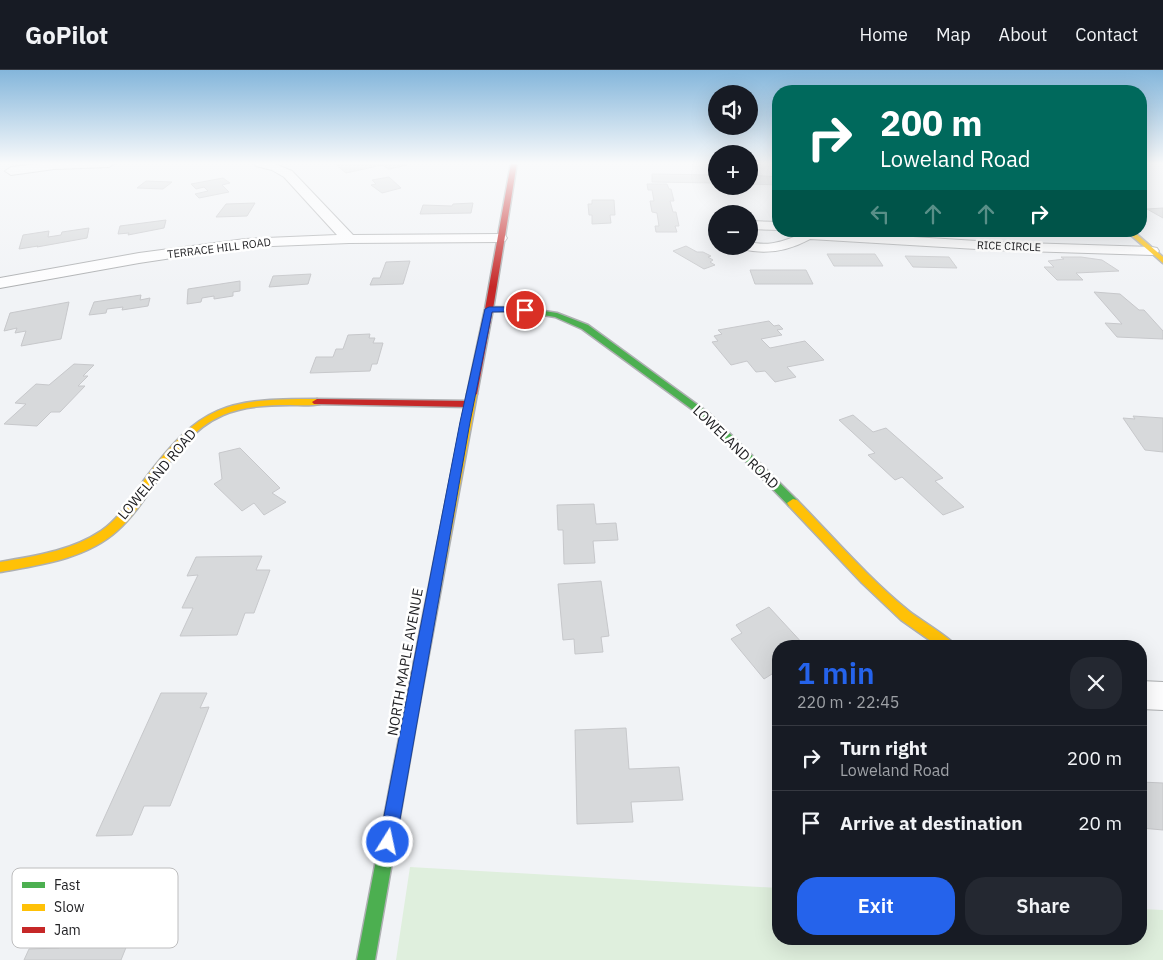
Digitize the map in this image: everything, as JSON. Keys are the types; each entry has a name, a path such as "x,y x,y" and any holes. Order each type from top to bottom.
{"street":[{"path":"317,205 349,239"},
{"name":"NORTH MAPLE AVENUE","path":"366,960 469,404 489,309 506,205"},
{"path":"758,225 772,226"},
{"name":"RICE CIRCLE","path":"758,247 777,248 794,243 798,237"},
{"name":"RICE CIRCLE","path":"860,237 993,246 1157,251"},
{"path":"1137,237 1157,251 1163,261"},
{"name":"TERRACE HILL ROAD","path":"0,283 139,258 245,243 349,239 500,238"},
{"name":"LOWELAND ROAD","path":"489,309 525,310 557,315 585,327 707,416 819,529 878,592 938,640"},
{"name":"LOWELAND ROAD","path":"0,567 31,562 70,551 105,533 123,516 189,432 205,419 225,409 249,404 278,402 469,404"},
{"path":"1147,695 1163,696"}],"green space":[{"path":"410,867 772,888 772,945 1147,945 1147,909 1163,910 1163,960 396,960"}],"building":[{"path":"226,205 254,205 247,216 216,217"},
{"path":"423,205 473,205 471,213 420,214"},
{"path":"588,205 614,205 615,215 610,215 611,223 592,224 592,215 589,215"},
{"path":"651,205 671,205 673,212 676,212 679,226 675,226 677,232 656,232 655,226 659,226 657,213 652,212"},
{"path":"1163,208 1163,218 1147,209"},
{"path":"166,220 164,228 128,235 129,233 118,234 120,226"},
{"path":"89,228 87,238 19,249 23,235 49,231 48,237 61,235 62,232"},
{"path":"686,246 711,256 708,257 713,260 710,262 715,265 704,269 673,251"},
{"path":"827,254 875,254 883,266 834,266"},
{"path":"905,256 949,257 957,268 913,267"},
{"path":"1061,257 1102,260 1119,271 1076,273 1083,280 1057,280 1044,267 1054,267 1048,261 1064,259"},
{"path":"410,261 403,284 370,285 373,278 380,278 386,262"},
{"path":"750,270 806,270 813,284 755,284"},
{"path":"311,274 308,284 269,287 273,276"},
{"path":"240,281 240,291 233,292 233,296 214,299 214,296 202,298 201,302 187,304 188,289"},
{"path":"1094,292 1120,294 1139,310 1144,310 1163,331 1163,339 1117,337 1105,323 1122,324"},
{"path":"141,295 140,300 150,298 148,306 122,310 123,307 107,309 106,313 89,315 94,302"},
{"path":"69,302 61,339 21,346 26,331 15,333 17,328 4,331 10,313"},
{"path":"769,321 774,326 779,325 783,329 777,330 782,335 761,339 770,348 805,341 824,360 787,367 796,377 775,382 765,371 756,372 747,361 731,365 712,342 718,341 714,336 722,334 718,330"},
{"path":"370,334 369,338 375,338 373,343 383,343 377,364 372,364 370,371 310,373 316,357 333,357 336,349 343,349 348,335"},
{"path":"74,364 94,365 83,376 88,376 78,386 85,386 60,412 51,412 37,426 4,424 26,404 15,403 36,384 49,385"},
{"path":"853,415 873,432 886,428 943,478 935,481 964,507 943,515 902,477 895,480 868,455 875,453 839,420"},
{"path":"1133,416 1163,418 1163,452 1145,450 1123,418 1135,419"},
{"path":"240,448 280,488 272,493 286,502 264,515 254,503 242,511 214,484 222,479 219,453"},
{"path":"594,504 596,524 616,523 618,540 593,541 595,563 564,564 563,530 558,530 557,505"},
{"path":"262,556 256,570 270,570 254,613 245,613 237,635 180,636 193,608 182,608 198,575 187,576 196,557"},
{"path":"601,581 609,636 601,637 603,652 575,654 574,639 563,640 558,584"},
{"path":"769,607 799,640 772,640 772,674 764,679 731,639 742,633 736,625"},
{"path":"161,693 207,693 200,708 209,707 170,806 144,806 132,835 96,836"},
{"path":"626,728 629,769 679,767 683,800 631,802 633,822 577,824 575,730"},
{"path":"1147,782 1163,783 1163,830 1147,829"},
{"path":"126,948 121,960 24,960 29,949"}],"traffic: fast":[{"path":"489,309 525,310 557,315 585,327 707,416 793,503"},
{"path":"366,960 413,702"}],"traffic: slow":[{"path":"1136,237 1163,261"},
{"path":"413,702 472,394"},
{"path":"0,567 68,552 105,534 124,517 168,456 202,423 219,413 259,403 317,402"},
{"path":"793,503 885,598 905,616 940,640"}],"traffic: jam":[{"path":"472,394 507,205"},
{"path":"317,402 469,404"}],"route":[{"path":"388,842 465,422 489,309 525,310"}]}
